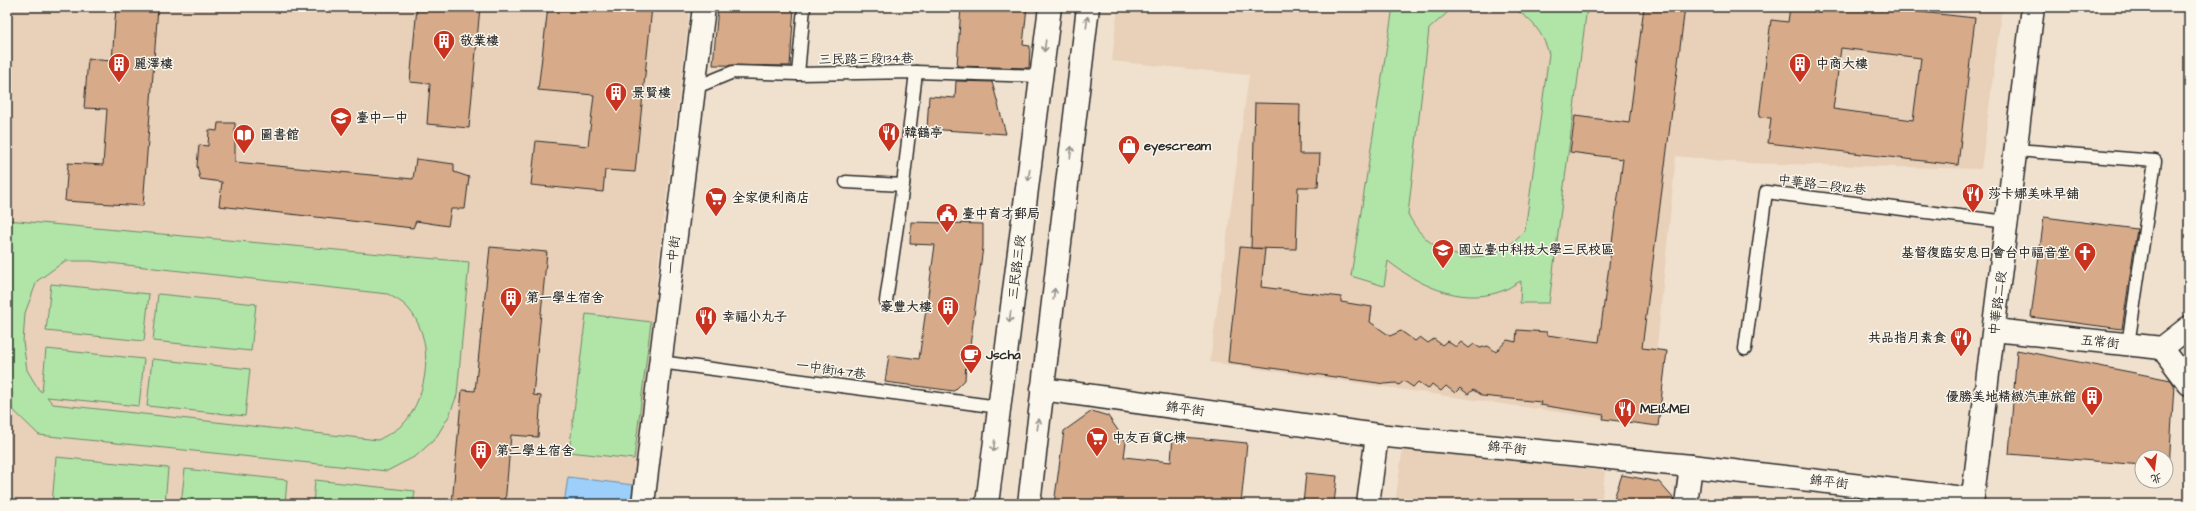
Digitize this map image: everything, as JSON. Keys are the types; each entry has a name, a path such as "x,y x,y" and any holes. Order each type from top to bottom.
{"street":[{"name":"一中街","path":"643,504 704,7"},
{"name":"三民路三段","path":"987,504 1050,7"},
{"path":"1029,504 1088,7"},
{"name":"中華路二段","path":"1972,502 2033,7"},
{"path":"2189,327 2162,348 2189,384"},
{"name":"五常街","path":"1994,330 2162,348"},
{"name":"錦平街","path":"1042,389 1377,435 1691,466 1972,502"},
{"path":"1368,504 1377,435"},
{"path":"1686,504 1691,466"}],"lane":[{"path":"798,74 804,7"},
{"name":"三民路三段134巷","path":"694,88 733,72 798,74 916,72 1041,76"},
{"path":"886,301 903,185 916,72"},
{"path":"2016,150 2155,161 2128,345"},
{"path":"846,182 903,185"},
{"name":"中華路二段112巷","path":"1745,349 1766,192 2007,222"},
{"name":"一中街147巷","path":"660,362 999,407"}],"shaded area":[{"name":"臺中一中","path":"8,7 690,7 658,264 634,504 7,504"},
{"name":"國立臺中科技大學三民校區","path":"1118,7 2002,7 1981,169 1746,163 1676,156 1649,425 1210,362 1249,75 1112,61"},
{"path":"1403,447 1605,471 1601,504 1395,504"}],"green space":[{"path":"1393,7 1458,7 1448,12 1429,29 1408,214 1418,230 1431,243 1446,252 1462,256 1478,257 1495,253 1511,244 1525,231 1549,54 1540,32 1525,16 1511,7 1587,7 1549,303 1520,303 1521,281 1502,291 1484,295 1469,296 1455,294 1426,285 1400,270 1388,261 1384,286 1351,276"},
{"path":"7,220 469,262 457,395 449,416 435,439 416,456 387,471 39,435 7,404","holes":["65,261 91,261 388,294 408,308 422,333 426,361 425,376 416,404 409,417 403,424 378,440 53,404 47,397 139,406 144,359 46,349 42,392 39,390 27,370 23,342 25,313 37,281"]},
{"path":"51,284 149,294 144,341 46,331"},
{"path":"158,294 256,304 251,351 153,341"},
{"path":"586,314 651,322 634,459 569,452"},
{"path":"152,359 250,369 245,416 147,406"},
{"path":"56,457 168,468 165,504 52,504"},
{"path":"185,469 287,480 285,504 181,504"},
{"path":"315,480 415,491 413,504 313,504"}],"water":[{"path":"568,477 633,485 631,504 564,504"}],"building":[{"name":"麗澤樓","path":"116,7 158,7 143,206 65,201 68,163 103,165 107,109 84,108 88,59 112,61"},
{"name":"敬業樓","path":"417,7 480,7 469,128 427,124 430,84 410,82"},
{"name":"景賢樓","path":"548,7 652,7 635,172 605,170 603,192 531,185 536,141 588,146 594,95 538,90"},
{"path":"718,7 794,7 790,66 713,65"},
{"path":"961,7 1027,7 1023,45 1030,46 1029,68 957,66"},
{"path":"1644,7 1685,7 1642,348 1667,351 1658,426 1603,419 1604,415 1540,405 1541,402 1482,396 1473,390 1468,394 1460,388 1455,393 1446,386 1441,391 1432,384 1428,389 1418,382 1413,387 1404,381 1399,385 1396,383 1385,384 1228,362 1240,247 1265,249 1261,287 1341,297 1341,302 1372,307 1370,322 1390,336 1401,331 1415,341 1420,337 1428,343 1434,339 1442,345 1447,341 1456,347 1461,342 1469,348 1474,344 1480,348 1488,346 1496,352 1507,340 1516,342 1517,330 1547,332 1547,335 1599,342 1623,159 1570,152 1575,116 1629,123"},
{"name":"中商大樓","path":"1790,7 1874,7 1975,18 1958,165 1768,143 1771,118 1759,117 1771,20 1788,22","holes":["1841,48 1921,58 1913,120 1833,109"]},
{"path":"956,81 992,82 1006,134 927,129 929,96 955,98"},
{"path":"1255,103 1300,104 1299,154 1320,154 1318,187 1298,187 1296,249 1251,248"},
{"path":"218,123 235,123 235,162 413,179 416,159 454,164 454,172 469,177 465,209 451,209 448,226 416,221 413,228 219,206 222,182 200,179 197,166 199,145 208,146 209,130 217,131"},
{"name":"基督復臨安息日會台中福音堂","path":"2044,217 2137,229 2122,329 2031,317"},
{"path":"911,222 983,224 983,247 968,361 966,361 965,380 954,391 885,382 889,355 919,359 935,245 910,244"},
{"path":"490,247 547,252 533,395 541,396 538,437 511,435 505,504 452,504 462,390 475,391"},
{"name":"優勝美地精緻汽車旅館","path":"2017,350 2171,380 2174,385 2170,449 2134,449 2134,464 2009,454"},
{"path":"1092,411 1108,416 1126,442 1124,457 1171,462 1173,436 1247,443 1241,504 1054,504 1064,431"},
{"path":"1306,473 1337,476 1334,504 1303,504"},
{"path":"1622,475 1659,482 1674,499 1674,504 1612,504"}],"place":[{"name":"敬業樓","path":"444,60"},
{"name":"麗澤樓","path":"119,84"},
{"name":"中商大樓","path":"1800,84"},
{"name":"景賢樓","path":"616,112"},
{"name":"臺中一中","path":"341,138"},
{"name":"韓鶴亭","path":"889,152"},
{"name":"圖書館","path":"244,154"},
{"name":"eyescream","path":"1129,166"},
{"name":"莎卡娜美味早舖","path":"1973,214"},
{"name":"全家便利商店","path":"716,218"},
{"name":"臺中育才郵局","path":"947,234"},
{"name":"國立臺中科技大學三民校區","path":"1443,270"},
{"name":"基督復臨安息日會台中福音堂","path":"2085,272"},
{"name":"第一學生宿舍","path":"511,318"},
{"name":"豪豐大樓","path":"948,326"},
{"name":"幸福小丸子","path":"706,336"},
{"name":"共品指月素食","path":"1961,358"},
{"name":"Jscha","path":"971,374"},
{"name":"優勝美地精緻汽車旅館","path":"2092,416"},
{"name":"MEI&MEI","path":"1625,428"},
{"name":"中友百貨C棟","path":"1097,458"},
{"name":"第二學生宿舍","path":"481,470"}]}
